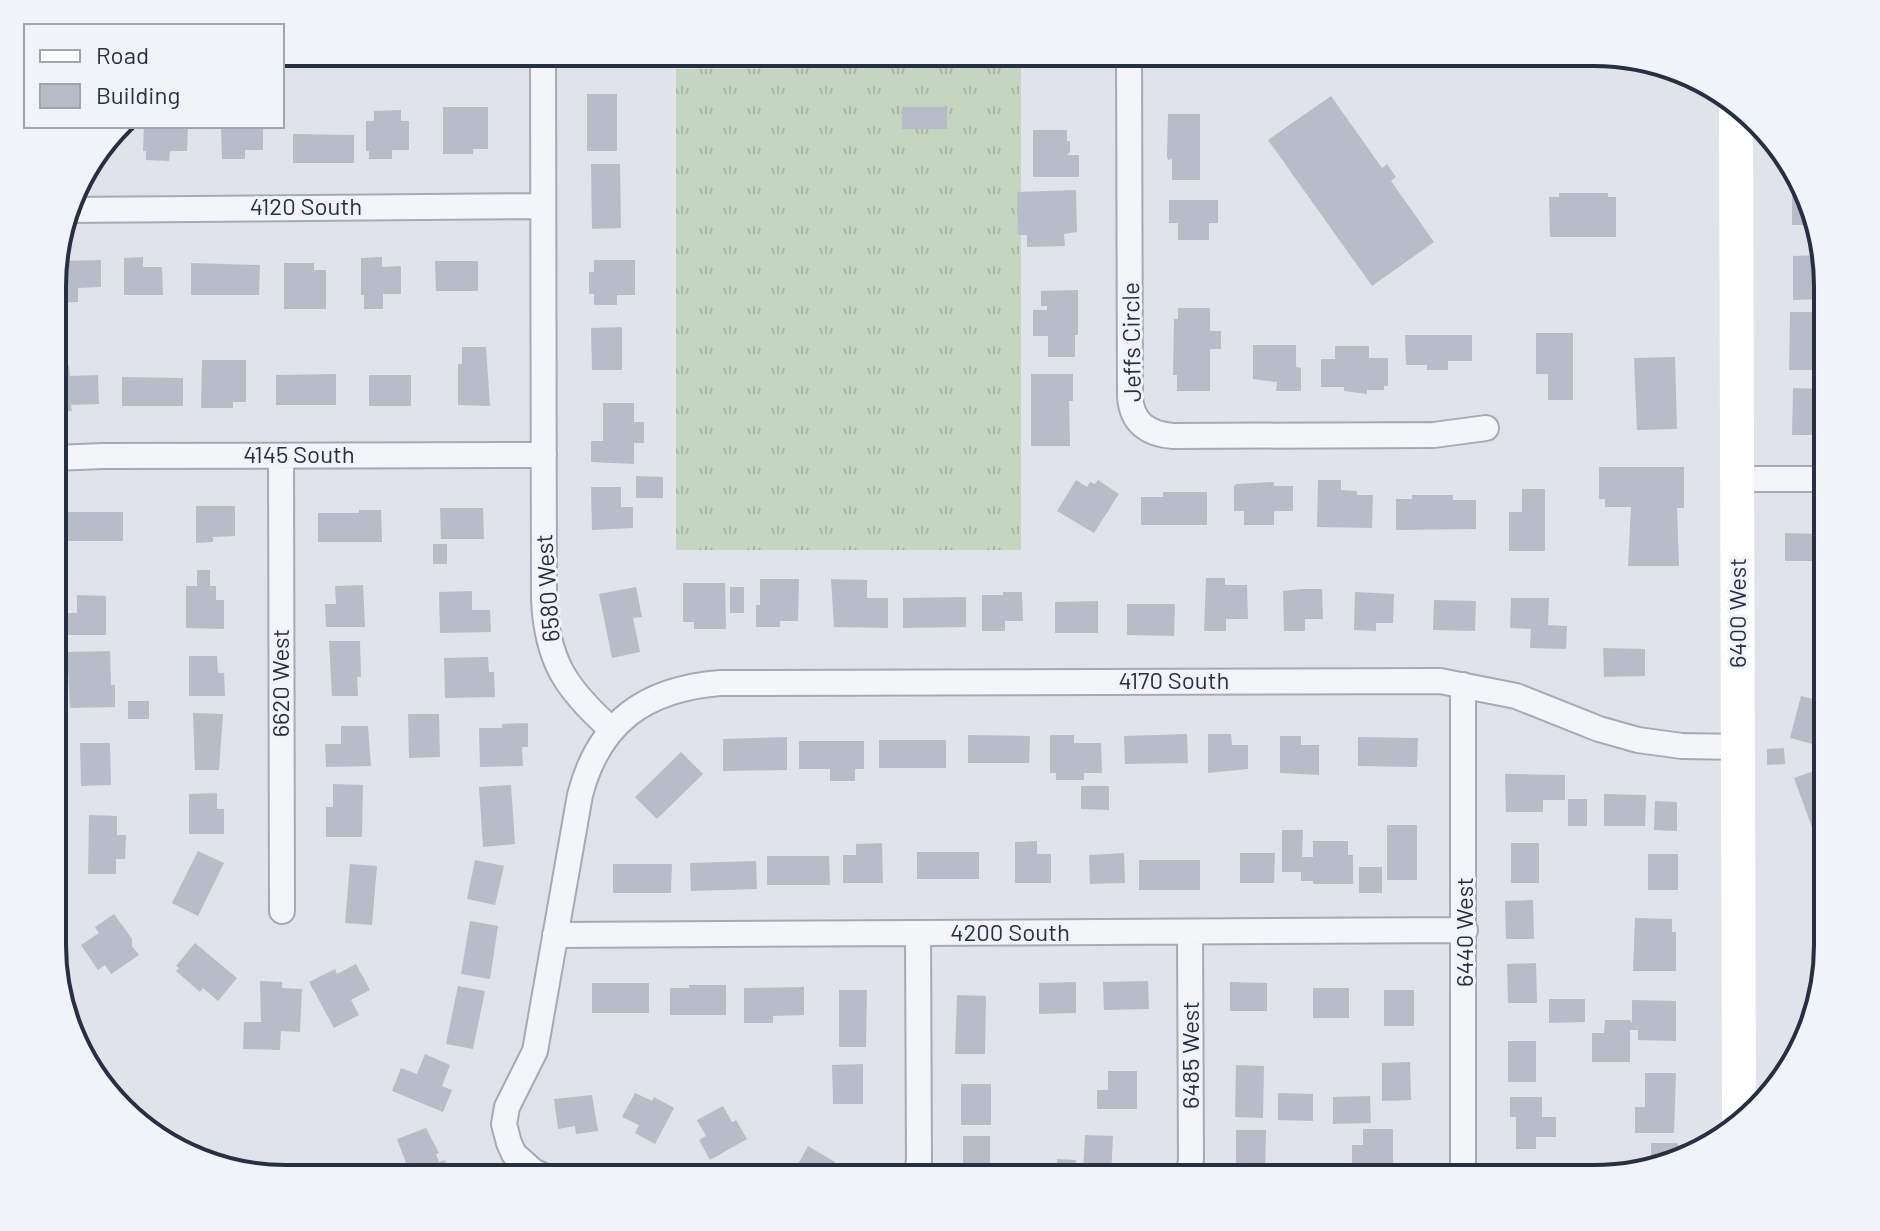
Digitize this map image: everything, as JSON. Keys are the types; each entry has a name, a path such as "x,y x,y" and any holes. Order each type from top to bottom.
{"street":[{"name":"6580 West","path":"543,66 544,600 549,642 557,666 565,681 611,729"},
{"name":"Jeffs Circle","path":"1129,66 1130,397 1132,410 1140,423 1154,433 1173,436 1434,435 1486,428"},
{"name":"6400 West","path":"1736,119 1739,1110"},
{"name":"4120 South","path":"80,210 543,206"},
{"name":"4145 South","path":"66,458 544,455"},
{"name":"6620 West","path":"281,456 282,911"},
{"path":"1738,479 1814,479"},
{"name":"4170 South","path":"611,729 629,713 665,693 683,687 720,683 1418,680 1516,696 1599,729 1638,740 1682,746 1739,747"},
{"name":"6440 West","path":"1463,685 1463,1165"},
{"path":"526,1165 514,1154 504,1132 507,1107 535,1051 584,779 597,748 611,729"},
{"name":"4200 South","path":"555,935 1465,930"},
{"name":"6485 West","path":"1190,932 1190,1165"},
{"path":"918,933 918,1165"}],"green space":[{"path":"1021,67 1021,550 676,550 676,69"}],"building":[{"path":"587,94 617,94 617,151 587,151"},
{"path":"1331,96 1382,168 1387,164 1396,177 1391,181 1434,242 1372,286 1268,140"},
{"path":"443,107 488,107 488,149 473,149 473,154 443,154"},
{"path":"902,107 947,107 947,129 902,129"},
{"path":"401,110 401,121 409,121 409,150 392,150 392,159 369,159 366,121 374,121 374,111"},
{"path":"1168,114 1200,114 1200,180 1172,180 1172,159 1168,160 1167,156"},
{"path":"144,128 188,128 187,151 170,151 169,161 146,160 146,151 143,151"},
{"path":"221,128 263,128 263,150 245,150 245,159 222,159"},
{"path":"1033,130 1067,130 1070,152 1067,155 1079,155 1079,177 1033,177"},
{"path":"293,134 354,135 354,163 293,163"},
{"path":"591,164 620,164 621,228 592,229"},
{"path":"1076,190 1077,232 1064,234 1065,246 1027,247 1027,235 1018,235 1017,192"},
{"path":"1792,191 1806,225 1792,225"},
{"path":"1559,193 1608,193 1608,197 1616,197 1616,237 1550,237 1549,197 1559,197"},
{"path":"1169,200 1218,200 1218,223 1209,223 1209,240 1178,240 1178,223 1169,223"},
{"path":"1812,255 1814,299 1793,300 1793,256"},
{"path":"143,257 143,267 162,267 163,295 124,295 124,258"},
{"path":"382,257 382,267 401,266 401,294 383,294 383,309 364,309 361,258"},
{"path":"101,260 101,287 78,288 78,302 66,302 68,261"},
{"path":"594,260 635,260 635,295 617,295 617,305 594,305 594,294 589,294 589,272 594,272"},
{"path":"435,261 478,261 478,291 436,291"},
{"path":"191,263 260,265 259,295 191,295"},
{"path":"284,263 314,263 314,270 326,270 326,309 284,309"},
{"path":"1078,290 1075,357 1048,357 1048,336 1033,336 1033,310 1047,310 1047,306 1041,306 1041,291"},
{"path":"1178,308 1210,308 1210,331 1221,331 1221,349 1210,349 1210,391 1177,391 1177,375 1173,375 1174,319 1178,319"},
{"path":"1790,312 1814,312 1814,370 1789,370"},
{"path":"622,327 622,370 592,370 591,328"},
{"path":"1536,333 1573,333 1573,400 1548,400 1548,374 1536,374"},
{"path":"1405,335 1472,335 1472,361 1448,361 1448,370 1427,370 1427,365 1406,365"},
{"path":"1253,345 1296,345 1296,367 1301,368 1301,391 1276,391 1277,382 1253,379"},
{"path":"1335,346 1369,346 1369,358 1388,358 1388,386 1384,386 1384,390 1367,390 1367,394 1344,391 1344,387 1321,387 1321,359 1335,359"},
{"path":"462,347 486,347 490,406 458,405 458,364 462,364"},
{"path":"1675,357 1677,429 1637,430 1634,358"},
{"path":"202,360 246,360 246,402 233,402 233,408 201,408"},
{"path":"66,365 69,365 70,376 98,375 99,404 71,405 72,411 66,411"},
{"path":"336,374 336,405 276,405 276,375"},
{"path":"1031,374 1073,374 1073,401 1069,401 1070,446 1031,446"},
{"path":"369,375 411,375 411,406 369,406"},
{"path":"122,377 183,378 183,406 122,406"},
{"path":"1793,388 1814,389 1814,435 1792,435"},
{"path":"603,403 634,403 634,422 644,422 644,443 634,443 634,464 591,462 591,441 603,441"},
{"path":"1599,467 1684,467 1684,508 1677,508 1679,566 1628,566 1631,507 1605,507 1605,499 1599,499"},
{"path":"636,476 663,477 663,498 636,498"},
{"path":"1076,480 1087,487 1090,482 1095,484 1098,480 1119,494 1094,533 1057,511"},
{"path":"1318,480 1341,480 1341,490 1357,491 1357,495 1373,495 1372,528 1317,527"},
{"path":"1274,482 1274,486 1293,486 1293,511 1274,511 1274,525 1244,525 1244,511 1234,511 1234,486"},
{"path":"591,487 621,487 621,507 633,507 633,528 592,530"},
{"path":"1522,489 1545,489 1545,551 1509,551 1509,512 1522,512"},
{"path":"1163,492 1207,492 1207,525 1141,525 1141,497 1163,497"},
{"path":"1412,495 1453,495 1453,500 1476,500 1476,529 1396,530 1396,499 1412,499"},
{"path":"196,506 235,506 235,536 213,537 213,542 196,543"},
{"path":"440,508 483,508 484,539 441,539"},
{"path":"359,510 381,510 382,542 318,542 318,513 359,513"},
{"path":"66,512 123,512 123,541 66,541"},
{"path":"1785,533 1814,534 1814,561 1785,561"},
{"path":"433,544 447,544 447,564 433,564"},
{"path":"197,570 210,570 210,586 216,586 216,600 224,600 224,629 186,628 186,586 197,586"},
{"path":"1206,578 1225,578 1225,585 1247,585 1248,619 1226,619 1226,631 1204,631"},
{"path":"760,579 799,579 798,621 780,621 780,627 756,627"},
{"path":"831,579 867,580 867,598 888,598 888,628 834,627"},
{"path":"683,583 725,583 726,629 694,629 694,622 683,622"},
{"path":"363,585 365,627 326,627 325,604 336,604 335,586"},
{"path":"636,587 642,617 633,618 640,652 612,658 599,594"},
{"path":"730,587 744,587 744,613 730,613"},
{"path":"1322,589 1323,619 1305,619 1305,631 1284,631 1283,591"},
{"path":"472,591 472,610 490,610 491,632 440,633 439,592"},
{"path":"1003,592 1022,592 1023,621 1005,621 1005,631 982,631 982,595 1003,595"},
{"path":"1355,592 1394,594 1393,623 1376,623 1376,631 1354,630"},
{"path":"77,595 106,596 106,635 67,635 67,613 77,613"},
{"path":"966,597 966,627 903,628 903,598"},
{"path":"1511,598 1549,598 1548,625 1567,626 1566,649 1530,648 1531,629 1510,628"},
{"path":"1434,600 1476,601 1475,631 1433,630"},
{"path":"1098,601 1098,633 1055,633 1055,602"},
{"path":"1127,604 1175,604 1174,636 1127,635"},
{"path":"329,641 360,641 358,696 332,696"},
{"path":"1603,648 1645,649 1645,676 1604,677"},
{"path":"110,651 115,707 70,708 67,652"},
{"path":"189,656 217,656 218,673 224,673 225,696 189,696"},
{"path":"488,657 489,672 494,672 495,697 445,698 444,658"},
{"path":"1801,696 1814,699 1814,744 1790,738"},
{"path":"128,701 149,701 149,719 128,719"},
{"path":"193,713 223,714 219,770 195,770"},
{"path":"408,714 439,714 440,757 409,758"},
{"path":"528,723 528,747 522,747 523,766 480,767 479,728"},
{"path":"341,726 368,726 371,766 326,767 325,744 341,744"},
{"path":"1187,734 1188,763 1125,764 1124,736"},
{"path":"1208,734 1231,734 1232,745 1248,745 1248,769 1208,773"},
{"path":"968,735 1030,736 1029,763 968,763"},
{"path":"1050,735 1074,735 1074,743 1101,743 1102,773 1084,773 1084,780 1056,780 1056,773 1050,773"},
{"path":"1280,736 1301,736 1301,745 1319,745 1319,775 1280,773"},
{"path":"787,737 787,770 723,771 723,739"},
{"path":"1358,737 1418,738 1417,767 1358,766"},
{"path":"879,740 946,740 946,768 879,768"},
{"path":"799,741 864,741 864,769 855,769 855,781 830,781 830,769 799,769"},
{"path":"80,743 110,743 111,785 81,786"},
{"path":"1784,748 1785,764 1767,765 1767,749"},
{"path":"681,752 703,774 657,819 635,797"},
{"path":"1814,771 1813,830 1794,778"},
{"path":"1505,774 1565,775 1565,800 1543,800 1543,812 1506,812"},
{"path":"333,784 363,785 362,837 326,837 326,807 333,807"},
{"path":"511,785 515,844 483,847 479,787"},
{"path":"1081,786 1109,786 1109,810 1081,809"},
{"path":"217,793 217,809 224,809 224,834 189,834 189,794"},
{"path":"1604,794 1646,795 1645,826 1604,826"},
{"path":"1568,799 1587,799 1587,826 1568,826"},
{"path":"1655,801 1677,802 1677,831 1654,830"},
{"path":"89,815 117,816 117,835 126,835 125,859 116,859 116,874 88,874"},
{"path":"1387,825 1417,825 1417,880 1387,880"},
{"path":"1282,830 1303,830 1302,857 1313,857 1313,841 1348,841 1348,855 1353,855 1353,884 1313,884 1313,881 1301,881 1301,872 1282,872"},
{"path":"1037,841 1037,854 1051,854 1051,883 1015,883 1015,842"},
{"path":"882,843 883,883 843,883 843,855 856,855 856,844"},
{"path":"1511,843 1539,843 1539,883 1511,883"},
{"path":"198,851 224,863 198,916 172,903"},
{"path":"917,852 979,852 979,879 917,879"},
{"path":"1124,853 1125,883 1090,884 1089,855"},
{"path":"1240,853 1275,853 1274,883 1240,883"},
{"path":"1648,854 1678,854 1678,890 1648,890"},
{"path":"767,856 829,856 830,885 767,885"},
{"path":"475,860 504,866 495,905 467,899"},
{"path":"1139,860 1200,860 1200,890 1139,890"},
{"path":"756,861 757,889 691,891 690,863"},
{"path":"350,864 377,866 372,925 345,923"},
{"path":"613,864 672,864 671,893 613,893"},
{"path":"1359,867 1382,867 1382,893 1359,893"},
{"path":"1533,900 1534,939 1506,939 1505,901"},
{"path":"114,914 139,955 111,974 105,965 98,970 81,945 99,933 95,927"},
{"path":"1635,918 1672,919 1672,932 1676,932 1676,971 1633,971"},
{"path":"470,921 498,926 490,979 461,974"},
{"path":"195,943 237,978 218,1001 203,988 200,992 176,971 179,968 176,966"},
{"path":"1536,963 1537,1003 1508,1003 1507,964"},
{"path":"356,964 370,990 351,1000 359,1015 334,1028 309,982 335,969 337,974"},
{"path":"1810,977 1810,988 1800,1021"},
{"path":"260,981 282,982 282,988 302,989 300,1032 281,1031 280,1050 243,1049 244,1022 261,1022"},
{"path":"1148,981 1149,1009 1104,1010 1103,982"},
{"path":"1076,982 1076,1013 1039,1014 1039,983"},
{"path":"1230,982 1267,983 1267,1011 1230,1011"},
{"path":"592,983 649,983 649,1013 592,1013"},
{"path":"689,985 726,985 726,1015 670,1015 670,988 689,988"},
{"path":"458,986 485,991 473,1049 446,1044"},
{"path":"804,987 804,1015 773,1016 773,1023 744,1023 744,988"},
{"path":"1313,988 1349,988 1349,1018 1313,1018"},
{"path":"839,990 867,990 866,1047 839,1047"},
{"path":"1384,990 1414,990 1414,1026 1384,1026"},
{"path":"957,995 986,996 985,1054 955,1054"},
{"path":"1549,999 1585,999 1585,1022 1549,1023"},
{"path":"1632,1000 1676,1001 1676,1041 1638,1040 1638,1030 1630,1030 1630,1062 1592,1062 1592,1033 1604,1033 1605,1020 1630,1020 1632,1023"},
{"path":"1508,1041 1536,1041 1536,1082 1508,1082"},
{"path":"425,1054 450,1065 442,1086 452,1090 443,1112 392,1091 401,1068 417,1074"},
{"path":"1410,1062 1411,1100 1382,1101 1382,1063"},
{"path":"863,1064 863,1104 833,1104 832,1065"},
{"path":"1236,1065 1264,1066 1263,1118 1235,1117"},
{"path":"1108,1071 1137,1071 1137,1109 1097,1109 1097,1090 1108,1090"},
{"path":"1645,1073 1676,1073 1674,1133 1635,1133 1635,1107 1645,1107"},
{"path":"961,1084 991,1084 991,1125 961,1125"},
{"path":"635,1093 652,1101 654,1097 674,1108 655,1144 635,1133 639,1125 622,1117"},
{"path":"1278,1093 1313,1094 1313,1121 1278,1120"},
{"path":"592,1095 598,1131 576,1134 575,1126 558,1129 554,1099"},
{"path":"1370,1096 1371,1123 1333,1124 1333,1097"},
{"path":"1510,1097 1542,1097 1542,1117 1556,1117 1556,1137 1536,1137 1536,1149 1516,1149 1516,1117 1510,1117"},
{"path":"723,1106 747,1139 710,1160 699,1140 706,1136 697,1120"},
{"path":"426,1128 439,1153 436,1154 439,1162 445,1160 447,1165 407,1165 397,1139"},
{"path":"1363,1129 1393,1129 1393,1165 1352,1164 1352,1145 1363,1145"},
{"path":"1236,1130 1266,1130 1265,1165 1236,1165"},
{"path":"1085,1135 1113,1136 1112,1165 1083,1165"},
{"path":"963,1136 990,1136 990,1165 963,1165"},
{"path":"1651,1143 1678,1143 1678,1148 1651,1158"},
{"path":"808,1146 835,1162 833,1165 798,1165"},
{"path":"1057,1159 1076,1160 1076,1165 1057,1165"}]}
